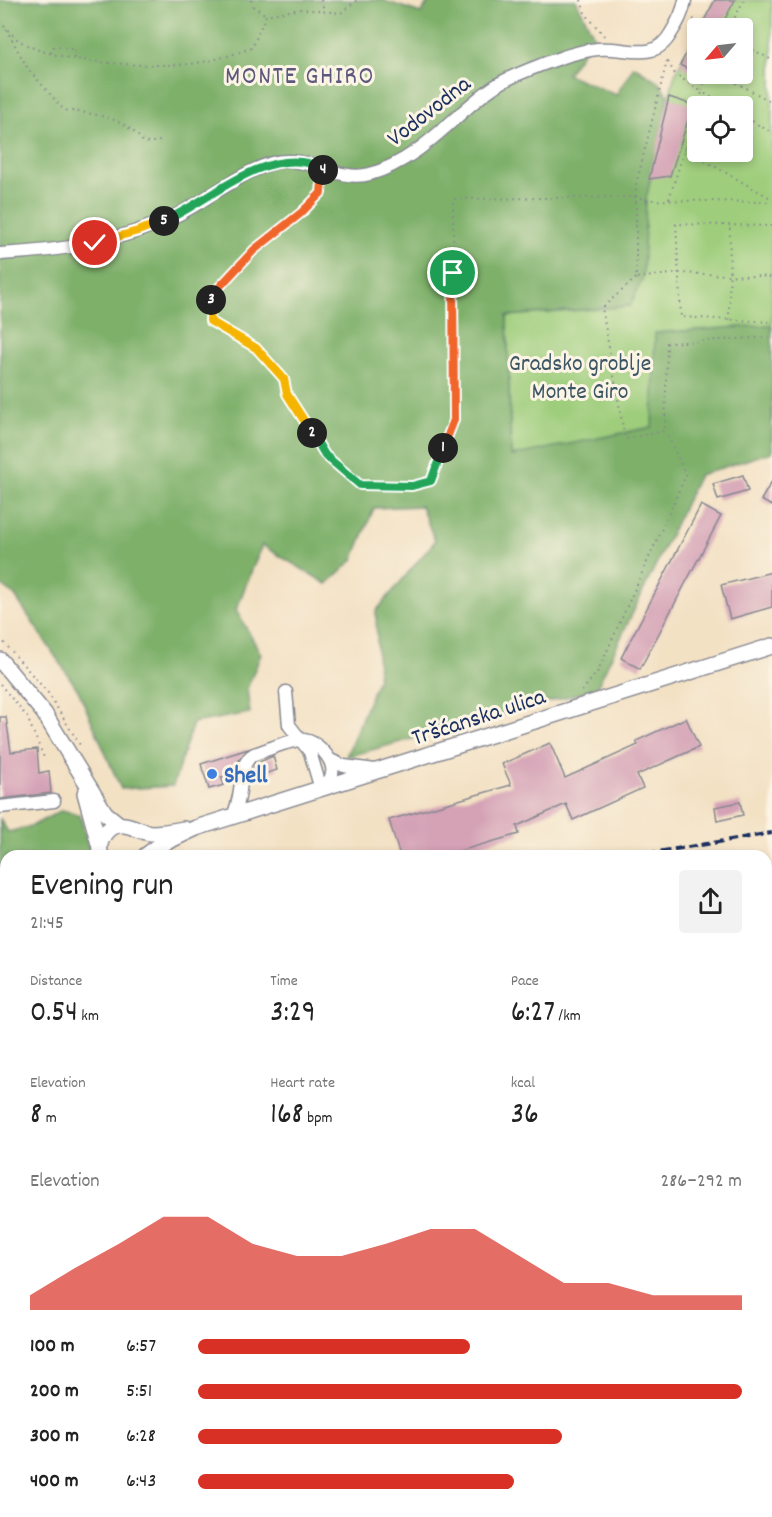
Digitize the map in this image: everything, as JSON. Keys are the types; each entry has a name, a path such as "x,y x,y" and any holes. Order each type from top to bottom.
{"main road":[{"name":"Tršćanska ulica","path":"196,828 772,646"},
{"path":"0,660 44,714 105,813 120,825 137,831 152,833 196,828"},
{"path":"76,768 94,819 100,850"},
{"path":"100,850 108,830 120,825"},
{"path":"153,850 196,828"},
{"path":"137,831 144,842 144,850"}],"street":[{"path":"665,44 683,13 685,0"},
{"name":"Vodovodna","path":"0,254 32,253 95,243 138,231 176,215 238,178 273,163 295,160 357,176 371,173 412,154 489,90 508,78 573,53 599,49 646,52 665,44"},
{"path":"286,692 289,725 303,740 314,764 321,789"},
{"path":"232,817 240,801 243,767 248,758 303,740 318,746 330,760 344,766 379,771"},
{"path":"321,789 332,775 330,760"},
{"path":"0,807 54,801"}],"path":[{"path":"250,0 253,6 266,15 301,9 341,13 357,0"},
{"path":"321,0 324,11"},
{"path":"581,0 585,13 604,36 622,50"},
{"path":"734,18 744,0"},
{"path":"683,13 693,18"},
{"path":"1,22 20,41 51,53 114,63 189,64 222,58 252,48 266,15"},
{"path":"1,22 28,69 64,110 105,115 135,131 144,143 160,141"},
{"path":"636,278 636,185 667,61 665,44"},
{"path":"51,53 54,46 75,50 74,58"},
{"path":"753,50 772,60"},
{"path":"667,61 675,74 709,96"},
{"path":"701,96 704,84"},
{"path":"739,84 772,102"},
{"path":"753,122 772,133"},
{"path":"669,200 687,140"},
{"path":"684,149 772,200"},
{"path":"323,167 321,193 301,213 254,250 211,296 210,321 256,348 284,379 287,394 325,455 360,485 412,486 431,481 454,420 453,199 636,197 669,200 772,200"},
{"path":"772,226 676,224 681,317 772,322"},
{"path":"729,320 730,224"},
{"path":"665,431 625,439 602,309 636,278 679,273 772,277"},
{"path":"598,671 686,476 665,431 667,343 772,337"},
{"path":"0,684 27,717 45,760"}],"green space":[{"path":"0,0 382,0 421,13 430,0 576,0 594,36 567,74 616,95 634,66 659,82 669,97 646,199 643,277 630,306 507,316 511,456 652,427 655,333 769,325 772,327 772,452 699,475 596,689 346,757 378,678 376,611 435,541 421,506 374,508 353,560 327,584 262,545 236,610 261,654 247,689 250,713 193,723 173,786 121,789 78,690 15,596 0,584"},
{"name":"Gradsko groblje Monte Giro","path":"715,0 772,0 772,327 656,333 653,427 511,457 507,316 630,306 649,179 675,74 687,51 687,84 753,84 753,18 705,18"},
{"path":"62,810 80,815 89,850 0,850 0,819 8,832 32,826"}],"building":[{"path":"715,0 735,0 725,18 705,18"},
{"path":"687,52 687,69 680,65"},
{"path":"669,97 687,103 687,124 670,176 649,179"},
{"path":"743,475 748,491 718,500 713,484"},
{"path":"772,481 772,506 761,500"},
{"path":"701,505 721,516 640,669 621,658"},
{"path":"772,572 772,607 730,619 721,585"},
{"path":"0,717 6,717 11,752 37,749 39,773 49,771 51,793 0,799"},
{"path":"686,718 699,747 637,775 643,788 573,820 566,804 517,826 519,834 463,850 398,850 389,820 511,785 502,764 550,743 565,778 638,745 636,741"},
{"path":"248,749 238,761 234,774 221,777 224,785 209,789 201,764"},
{"path":"273,756 277,770 251,778 255,764"},
{"path":"740,802 743,815 717,821 715,807"}],"railway":[{"path":"670,850 772,833"}],"place":[{"name":"Shell","path":"212,774"}],"district":[{"name":"MONTE GHIRO","path":"300,74"}],"route":[{"path":"95,243 138,231 176,215 238,178 273,163 295,160 323,167 321,193 301,213 254,250 211,296 210,321 256,348 284,379 287,394 325,455 360,485 412,486 431,481 454,420 453,273"}]}
